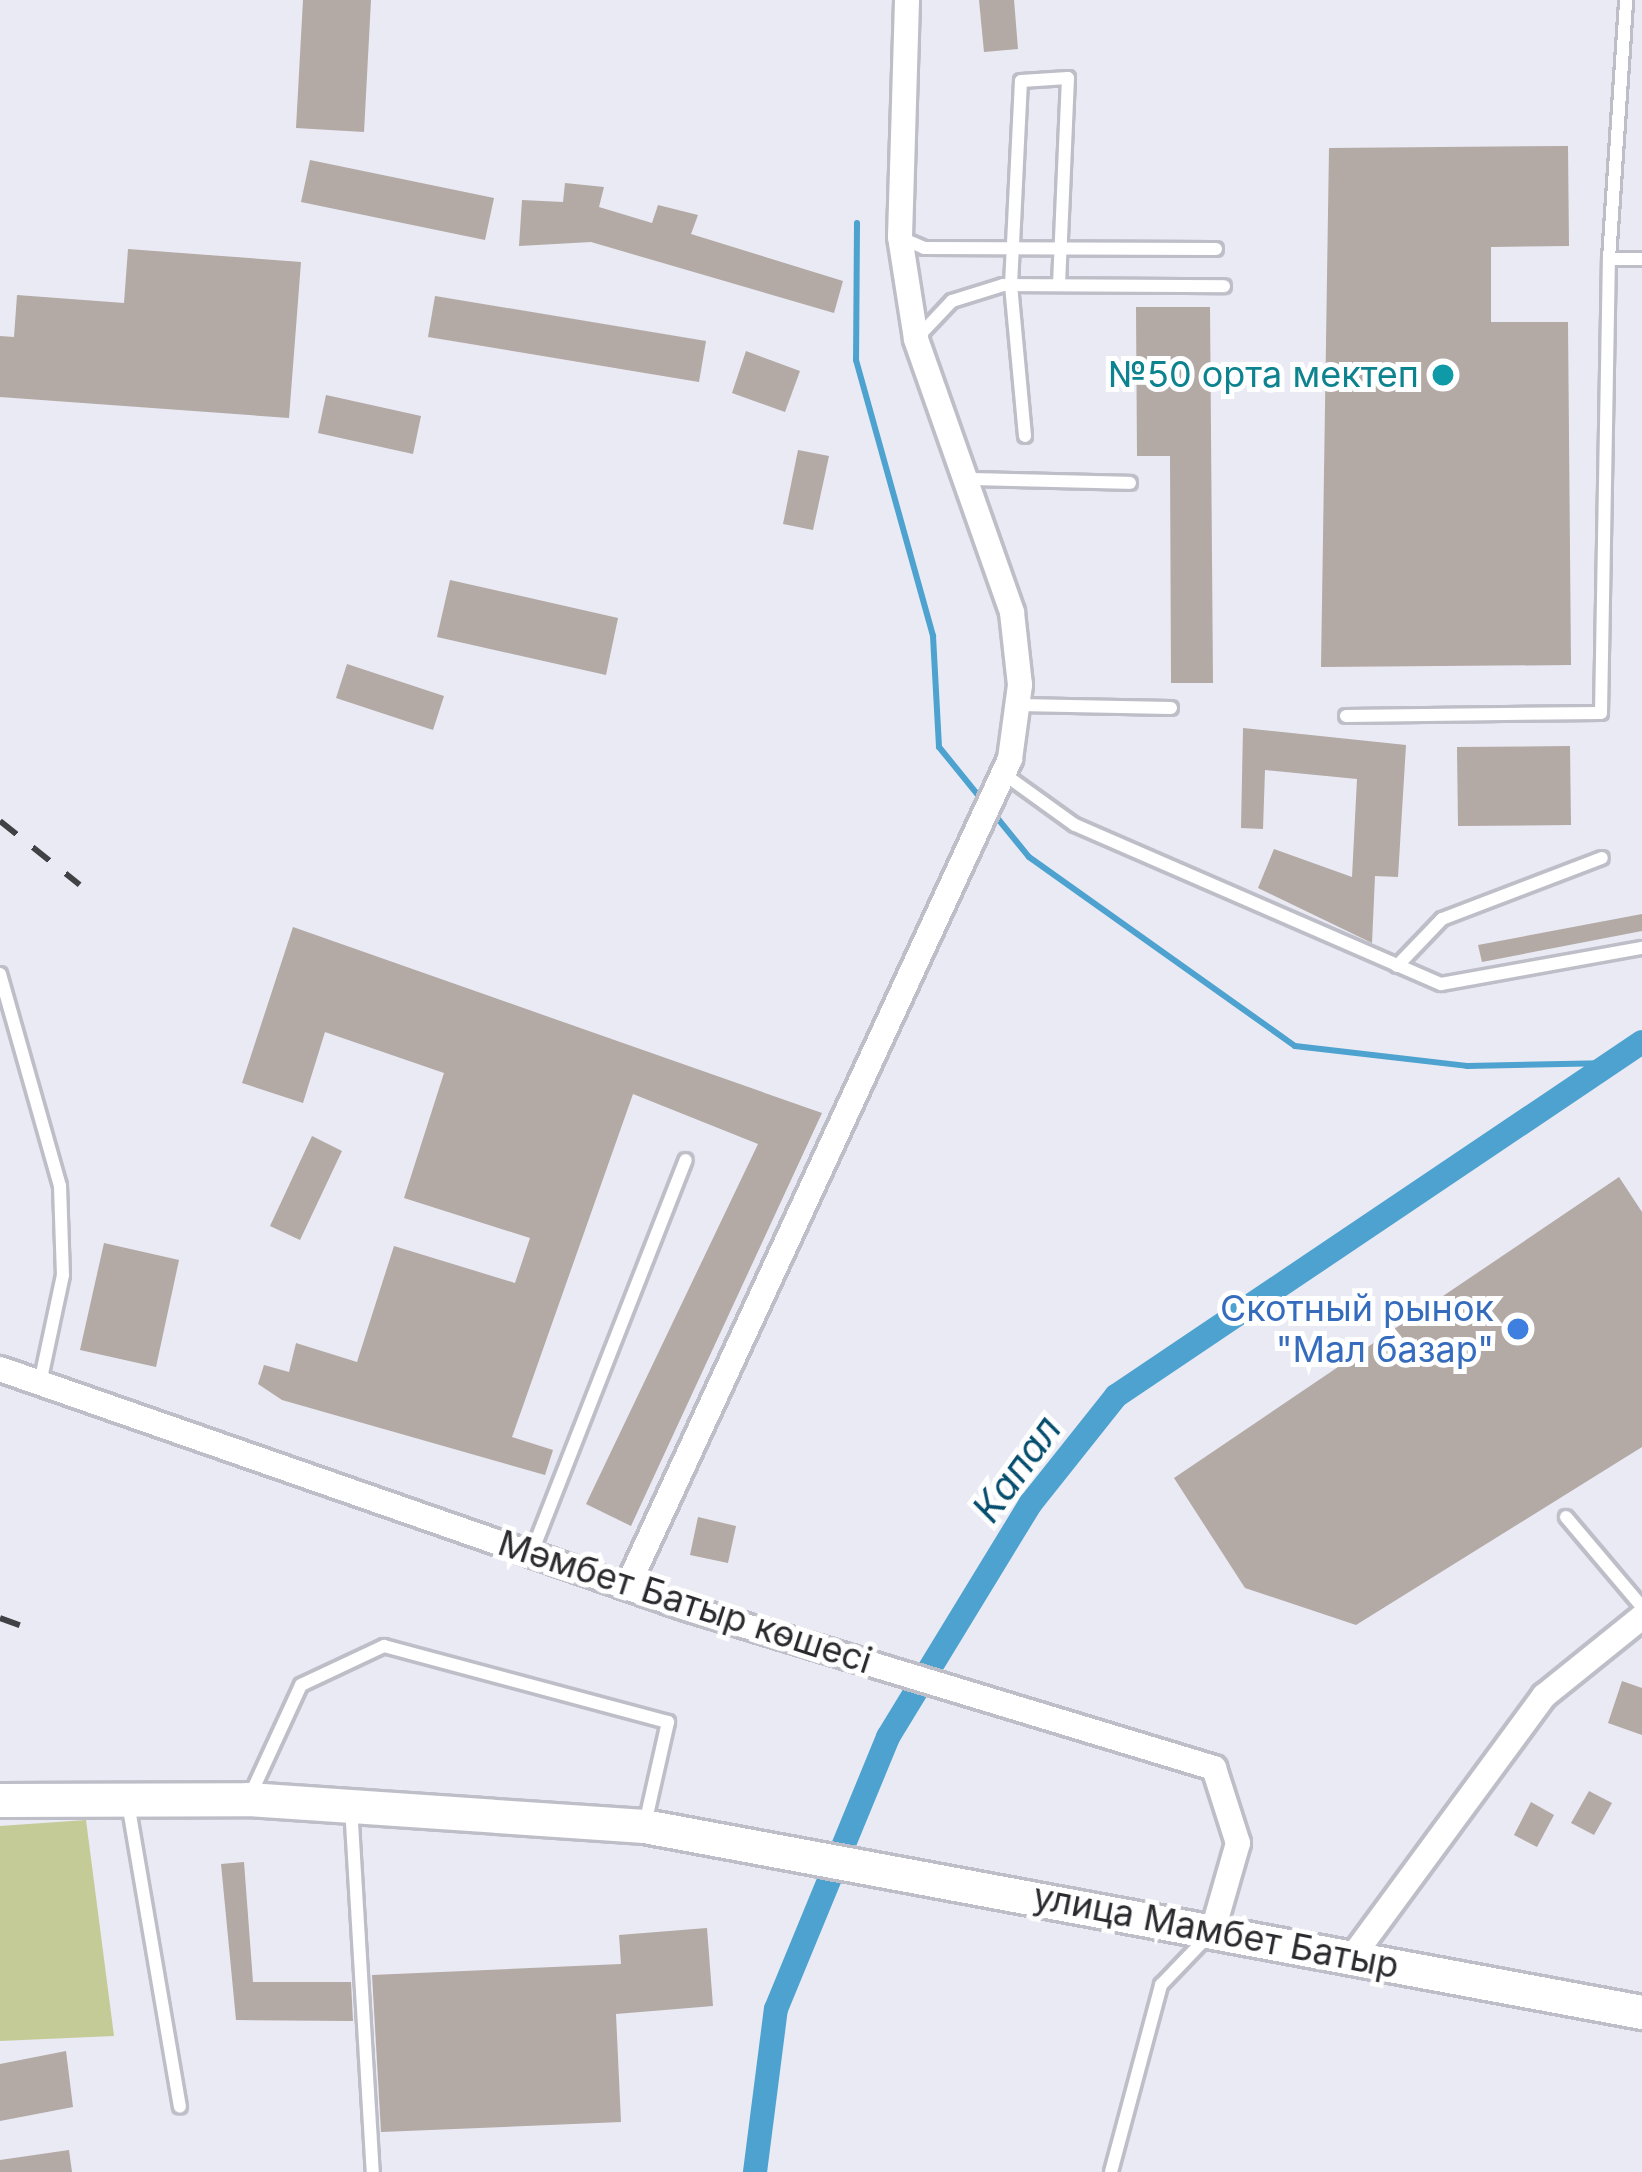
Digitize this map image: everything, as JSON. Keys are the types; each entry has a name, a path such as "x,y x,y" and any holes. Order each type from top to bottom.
{"main road":[{"path":"0,1800 248,1799 644,1826"},
{"name":"улица Мамбет Батыр","path":"644,1826 1642,2012"}],"street":[{"path":"628,1585 998,784 1017,705 1012,612 916,339 900,237 907,0"},
{"name":"Мәмбет Батыр көшесі","path":"0,1370 628,1585 1214,1768 1238,1843 1213,1930"},
{"path":"1353,1956 1544,1696 1642,1617"}],"lane":[{"path":"1346,716 1601,713 1609,259 1626,0"},
{"path":"1025,436 1011,285 1022,81 1068,78 1059,285"},
{"path":"900,237 1015,248 1216,249"},
{"path":"1609,259 1642,259"},
{"path":"916,339 952,302 1011,285 1224,286"},
{"path":"968,478 1130,483"},
{"path":"1017,705 1171,707"},
{"path":"998,784 1075,825 1441,985 1642,948"},
{"path":"1397,966 1442,919 1602,858"},
{"path":"0,974 60,1186 63,1275 40,1383"},
{"path":"532,1552 686,1160"},
{"path":"1566,1516 1642,1606"},
{"path":"248,1799 301,1684 384,1646 668,1722 644,1826"},
{"path":"127,1796 180,2107"},
{"path":"351,1805 373,2172"},
{"path":"1111,2172 1161,1984 1213,1930"}],"green space":[{"path":"86,1820 114,2036 0,2041 0,1826"}],"building":[{"path":"303,0 371,0 364,132 296,128"},
{"path":"979,0 1014,0 1018,49 984,52"},
{"name":"№50 орта мектеп","path":"1568,146 1569,246 1491,247 1491,322 1568,322 1571,665 1321,667 1329,148"},
{"path":"310,160 494,198 485,240 301,202"},
{"path":"565,183 604,187 599,207 652,223 658,205 698,215 691,234 843,281 834,313 591,242 519,246 522,200 563,202"},
{"path":"128,249 301,262 289,418 0,397 0,336 14,337 17,295 124,303"},
{"path":"435,296 706,341 699,382 428,337"},
{"path":"1136,307 1210,307 1213,683 1171,683 1170,456 1137,456"},
{"path":"746,351 800,371 785,412 732,393"},
{"path":"326,395 421,416 413,454 318,433"},
{"path":"798,450 829,456 813,530 783,524"},
{"path":"450,580 618,618 606,675 437,637"},
{"path":"347,664 444,696 433,730 336,698"},
{"path":"1243,728 1406,745 1398,877 1375,876 1372,943 1258,888 1274,849 1352,877 1357,779 1265,770 1263,829 1241,828"},
{"path":"1570,746 1571,825 1458,826 1457,747"},
{"path":"1642,914 1642,931 1482,962 1478,945"},
{"path":"293,927 822,1113 631,1526 586,1504 758,1144 633,1094 512,1437 553,1450 545,1475 282,1400 258,1384 264,1365 289,1372 296,1343 357,1362 394,1246 515,1283 530,1238 404,1198 444,1073 325,1032 303,1103 242,1083"},
{"path":"312,1136 342,1151 300,1240 270,1226"},
{"name":"Скотный рынок \"Мал базар\"","path":"1619,1177 1642,1212 1642,1447 1356,1625 1245,1588 1174,1478"},
{"path":"104,1243 179,1260 156,1367 80,1350"},
{"path":"698,1517 736,1526 728,1563 690,1555"},
{"path":"1622,1681 1642,1688 1642,1735 1608,1723"},
{"path":"1589,1791 1612,1803 1594,1835 1571,1823"},
{"path":"1531,1802 1554,1815 1537,1847 1514,1835"},
{"path":"244,1862 253,1982 351,1982 353,2021 236,2020 221,1864"},
{"path":"707,1928 713,2006 616,2014 621,2122 381,2132 372,1975 621,1964 619,1935"},
{"path":"66,2051 73,2107 0,2121 0,2064"},
{"path":"69,2150 72,2172 0,2172 0,2160"}],"waterway":[{"path":"857,223 856,360 933,636 939,747 982,800"},
{"path":"994,814 1029,857 1295,1046 1467,1066 1613,1063"},
{"name":"Капал","path":"755,2172 776,2009 888,1737 1031,1503 1116,1396 1642,1042"}],"railway":[{"path":"0,821 80,885"},
{"path":"0,1618 33,1630"}],"place":[{"name":"№50 орта мектеп","path":"1443,375"},
{"name":"Скотный рынок \"Мал базар\"","path":"1518,1329"}]}
